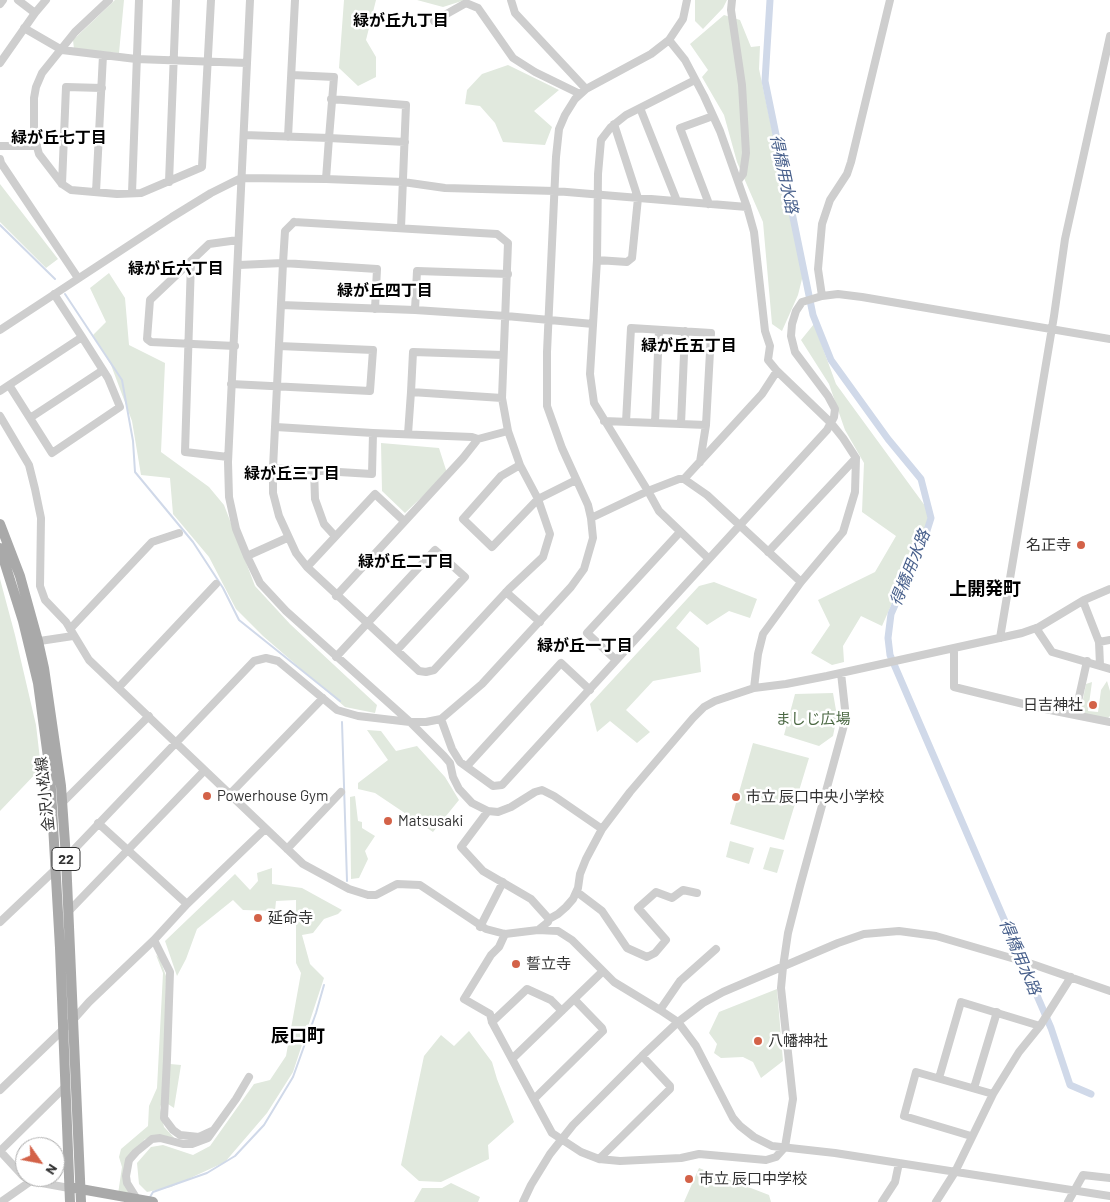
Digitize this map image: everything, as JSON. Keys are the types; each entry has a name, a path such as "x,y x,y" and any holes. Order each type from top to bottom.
{"main road":[{"name":"金沢小松線","path":"0,524 20,576 33,642 50,772 56,849 55,870 70,1202"},
{"name":"金沢小松線","path":"0,548 23,621 44,668 62,803 81,1202"},
{"path":"69,1188 153,1202"}],"street":[{"path":"0,4 3,0"},
{"path":"18,0 35,13"},
{"path":"0,63 46,0"},
{"path":"109,0 75,32 42,73 36,87 34,98 34,136 39,154 62,184 71,190 141,193 202,167 211,0"},
{"path":"132,193 139,0"},
{"path":"168,182 176,0"},
{"path":"250,0 238,240 239,265 228,457 229,498 236,529 247,556 260,583 286,611 410,722 450,763 453,777 459,789 480,808 498,812 542,790 554,796 602,829"},
{"path":"288,137 295,0"},
{"path":"511,0 515,13 583,91"},
{"path":"0,922 55,870 254,661 266,658 278,661 337,710 358,716 410,722 426,722 441,719 482,684 571,587 584,569 593,538 588,505 562,448 547,406 546,352 557,142 565,116 583,91 651,54 669,40 683,20 687,0"},
{"path":"732,0 731,10 742,85 746,153 744,174 738,181"},
{"path":"818,297 818,269 822,224 830,200 851,162 890,0"},
{"path":"434,21 466,3 478,8 513,58 535,72 583,91"},
{"path":"24,28 62,50 136,59 247,63"},
{"path":"1000,638 1065,239 1110,36"},
{"path":"669,40 685,60 704,96 747,207 754,232 765,331 770,346 768,360 831,424 856,458 855,492 842,532 762,634 754,688"},
{"path":"96,192 103,55"},
{"path":"292,75 334,77 326,179"},
{"path":"694,80 626,116 614,124 600,140 597,260 590,374 594,404 659,511 709,559"},
{"path":"62,184 66,87 102,88"},
{"path":"331,99 406,105 401,228"},
{"path":"640,108 677,201"},
{"path":"709,204 680,128 713,116"},
{"path":"597,260 627,262 632,258 638,198 614,124"},
{"path":"244,135 405,142"},
{"path":"0,146 37,146"},
{"path":"0,159 78,278"},
{"path":"0,330 172,217 241,178 403,182 446,188 555,191 747,207"},
{"path":"294,222 401,228 497,234 508,243 502,398 508,431 520,465 538,499 550,534 543,557 506,592 434,670 426,672 418,671 307,567 296,553 288,538 279,516 273,493 285,231 294,222"},
{"path":"235,346 151,342 147,339 150,300 209,244 238,240"},
{"path":"191,262 185,452 228,457"},
{"path":"239,265 283,263 377,269 376,310"},
{"path":"415,310 417,271 508,274"},
{"path":"9,385 52,453 120,407 103,370 54,294"},
{"path":"441,719 457,759 493,786 502,785 816,443 831,424 834,409 828,396 795,352 792,344 792,324 796,311 802,302 838,294 1110,340"},
{"path":"281,305 415,310 593,324"},
{"path":"626,422 631,328 711,333 706,425 700,462"},
{"path":"655,423 659,330"},
{"path":"681,424 685,331"},
{"path":"0,391 82,337"},
{"path":"231,384 370,391 373,350 280,346"},
{"path":"408,434 413,352 503,356"},
{"path":"30,418 103,370"},
{"path":"684,479 762,394 777,371"},
{"path":"411,392 502,398"},
{"path":"0,416 29,465 35,489 41,518 40,586 45,600 72,632 89,660 303,864 349,889 368,895 376,894 397,884 420,885 480,926 505,934 538,930 558,931 572,940 614,982 678,1022 696,1046 733,1118 754,1137 772,1146 899,1163 1110,1196"},
{"path":"604,421 706,425"},
{"path":"276,427 472,437 478,439"},
{"path":"336,596 478,439 508,431"},
{"path":"273,468 372,474 373,433"},
{"path":"768,552 856,458"},
{"path":"520,465 501,476 463,519 492,547 538,499 576,480"},
{"path":"314,469 315,499 324,524 335,536"},
{"path":"591,518 648,491 679,478 684,479 707,495 801,582"},
{"path":"307,567 374,494 404,521"},
{"path":"616,660 587,633 680,532"},
{"path":"33,642 72,632 152,542 179,533"},
{"path":"247,556 288,538"},
{"path":"336,657 435,550 465,576 397,650"},
{"path":"119,687 216,584"},
{"path":"538,930 548,922 548,919 566,908 577,892 586,858 602,829 630,792 698,712 715,701 754,688 841,673 1000,638 1036,628 1083,600 1110,589"},
{"path":"506,592 540,622"},
{"path":"1083,600 1099,642 1100,665"},
{"path":"1036,628 1052,652 1110,669"},
{"path":"1099,642 1110,640"},
{"path":"954,648 954,687 1110,722"},
{"path":"1075,715 1087,661"},
{"path":"467,766 561,662 590,690"},
{"path":"505,934 499,947 491,955 464,999 490,1014 492,1022 552,1132 581,1152 599,1159 620,1161 654,1160 681,1158 699,1154 766,1160 776,1157 785,1147 793,1099 782,988 783,967 793,914 846,718 841,673"},
{"path":"230,795 323,698"},
{"path":"62,803 149,716"},
{"path":"68,912 204,771"},
{"path":"287,849 340,792"},
{"path":"488,811 461,847 483,871 531,899 548,919"},
{"path":"98,823 186,904"},
{"path":"0,1090 154,940 186,904 265,829"},
{"path":"480,926 503,882"},
{"path":"577,892 602,911 627,948 647,957 655,953 666,940 638,908 656,892 672,898 682,890 696,893"},
{"path":"523,1202 530,1185 573,1124 678,1022 703,1003 723,992 838,943 864,934 899,931 936,936 1032,964 1110,991"},
{"path":"154,940 170,972 164,1118 173,1130 180,1135 199,1137 212,1131"},
{"path":"660,1010 680,981 716,949"},
{"path":"512,1059 602,972"},
{"path":"936,1202 955,1172 992,1094 1019,1052 1042,1023 1071,977"},
{"path":"492,1022 527,989 552,1000 562,1011"},
{"path":"534,1099 603,1031 574,999"},
{"path":"939,1078 961,1002 1042,1023"},
{"path":"974,1088 997,1012"},
{"path":"599,1159 670,1089 670,1086 642,1056"},
{"path":"971,1136 904,1116 916,1072 992,1094"},
{"path":"142,1200 127,1183 126,1176 129,1160 152,1139 160,1138 183,1144 196,1144 208,1138 249,1077"},
{"path":"15,1167 0,1151 65,1087"},
{"path":"882,1202 896,1182 899,1163"},
{"path":"1068,1202 1083,1176 1110,1178"},
{"path":"1,1202 22,1187"},
{"path":"63,1187 69,1188"}],"green space":[{"path":"115,0 124,0 119,53 74,49 73,40"},
{"path":"344,0 376,0 366,40 376,57 376,77 358,86 339,68"},
{"path":"417,0 465,0 443,7"},
{"path":"695,0 727,0 723,8 703,29 695,21"},
{"path":"724,15 740,20 751,47 760,46 759,69 803,275 798,295 782,331 772,324 763,222 737,162 724,115 702,77 708,70 690,44"},
{"path":"508,65 559,90 534,111 552,127 545,145 503,142 495,123 480,106 465,104 467,90 482,74"},
{"path":"0,184 58,259 46,268 0,222"},
{"path":"109,273 125,298 129,345 165,363 161,452 209,487 224,505 255,586 290,624 377,705 375,713 345,707 263,636 236,609 209,557 173,514 170,478 141,475 132,421 111,365 93,335 106,322 90,288"},
{"path":"814,324 836,384 931,514 882,626 861,616 843,646 844,662 832,665 811,653 830,625 818,600 875,572 896,536 862,512 864,463 845,430 829,384 801,340"},
{"path":"381,443 439,448 447,473 405,513 382,491"},
{"path":"0,579 36,725 41,768 0,811"},
{"path":"714,582 757,599 750,618 729,611 707,625 690,611 676,628 699,648 701,672 653,681 626,710 650,732 637,743 610,721 597,732 590,704 699,586"},
{"path":"1107,681 1110,691 1110,716 1108,718 1080,714 1086,684 1092,682 1088,711 1098,712 1101,690"},
{"name":"ましじ広場","path":"833,693 837,716 833,736 819,746 784,735 795,694"},
{"path":"367,730 381,731 396,751 417,746 445,777 459,800 433,832 375,793 358,789 358,783 388,760"},
{"path":"753,743 809,758 784,840 730,824"},
{"path":"355,796 358,821 362,822 362,828 375,836 365,851 368,859 359,878 351,879 350,797"},
{"path":"730,841 754,848 749,864 726,857"},
{"path":"770,847 784,850 777,873 763,869"},
{"path":"272,868 272,884 302,888 342,910 338,914 324,919 313,933 302,935 310,964 324,978 293,1072 267,1113 225,1162 171,1187 147,1192 139,1184 137,1163 151,1147 163,1145 193,1155 210,1146 254,1084 270,1080 286,1056 301,973 296,963 296,900 276,901 275,911 243,910 233,900 197,929 186,959 177,976 165,941 235,874 250,890 258,881 257,873"},
{"path":"156,955 160,959 166,976 164,1094 160,1108 164,1127 180,1144 158,1136 145,1139 126,1163 124,1179 130,1197 118,1194 122,1167 119,1157 121,1149 148,1126 149,1106 157,1088 163,973"},
{"path":"777,989 783,1061 761,1078 753,1062 743,1057 721,1058 714,1053 717,1044 709,1033 719,1012"},
{"path":"469,1031 492,1062 514,1122 488,1145 489,1159 441,1182 419,1181 401,1165 424,1056 441,1035 454,1046"},
{"path":"170,1064 181,1065 174,1108 168,1104"},
{"path":"699,1168 769,1195 771,1202 684,1202"},
{"path":"451,1183 480,1197 478,1202 414,1202 422,1188 442,1188"}],"waterway":[{"name":"得橋用水路","path":"770,0 765,81 813,315 831,360 888,439 921,479 931,518 925,537 891,614 888,638 890,655 1051,1028 1070,1085 1091,1094"},
{"path":"0,225 55,279"},
{"path":"65,294 122,380 133,441 135,472 193,542 223,588 239,620 340,701"},
{"path":"342,722 347,881"},
{"path":"150,1197 153,1192 207,1173 235,1156 264,1125 293,1077 324,985"}],"place":[{"name":"名正寺","path":"1081,545"},
{"name":"日吉神社","path":"1093,705"},
{"name":"Powerhouse Gym","path":"207,796"},
{"name":"市立 辰口中央小学校","path":"736,797"},
{"name":"Matsusaki","path":"388,821"},
{"name":"延命寺","path":"258,918"},
{"name":"誓立寺","path":"516,964"},
{"name":"八幡神社","path":"758,1041"},
{"name":"市立 辰口中学校","path":"689,1179"}],"district":[{"name":"緑が丘九丁目","path":"401,21"},
{"name":"緑が丘七丁目","path":"59,138"},
{"name":"緑が丘六丁目","path":"176,269"},
{"name":"緑が丘四丁目","path":"385,291"},
{"name":"緑が丘五丁目","path":"689,346"},
{"name":"緑が丘三丁目","path":"292,474"},
{"name":"緑が丘二丁目","path":"406,562"},
{"name":"上開発町","path":"985,589"},
{"name":"緑が丘一丁目","path":"585,646"},
{"name":"辰口町","path":"298,1036"}]}
